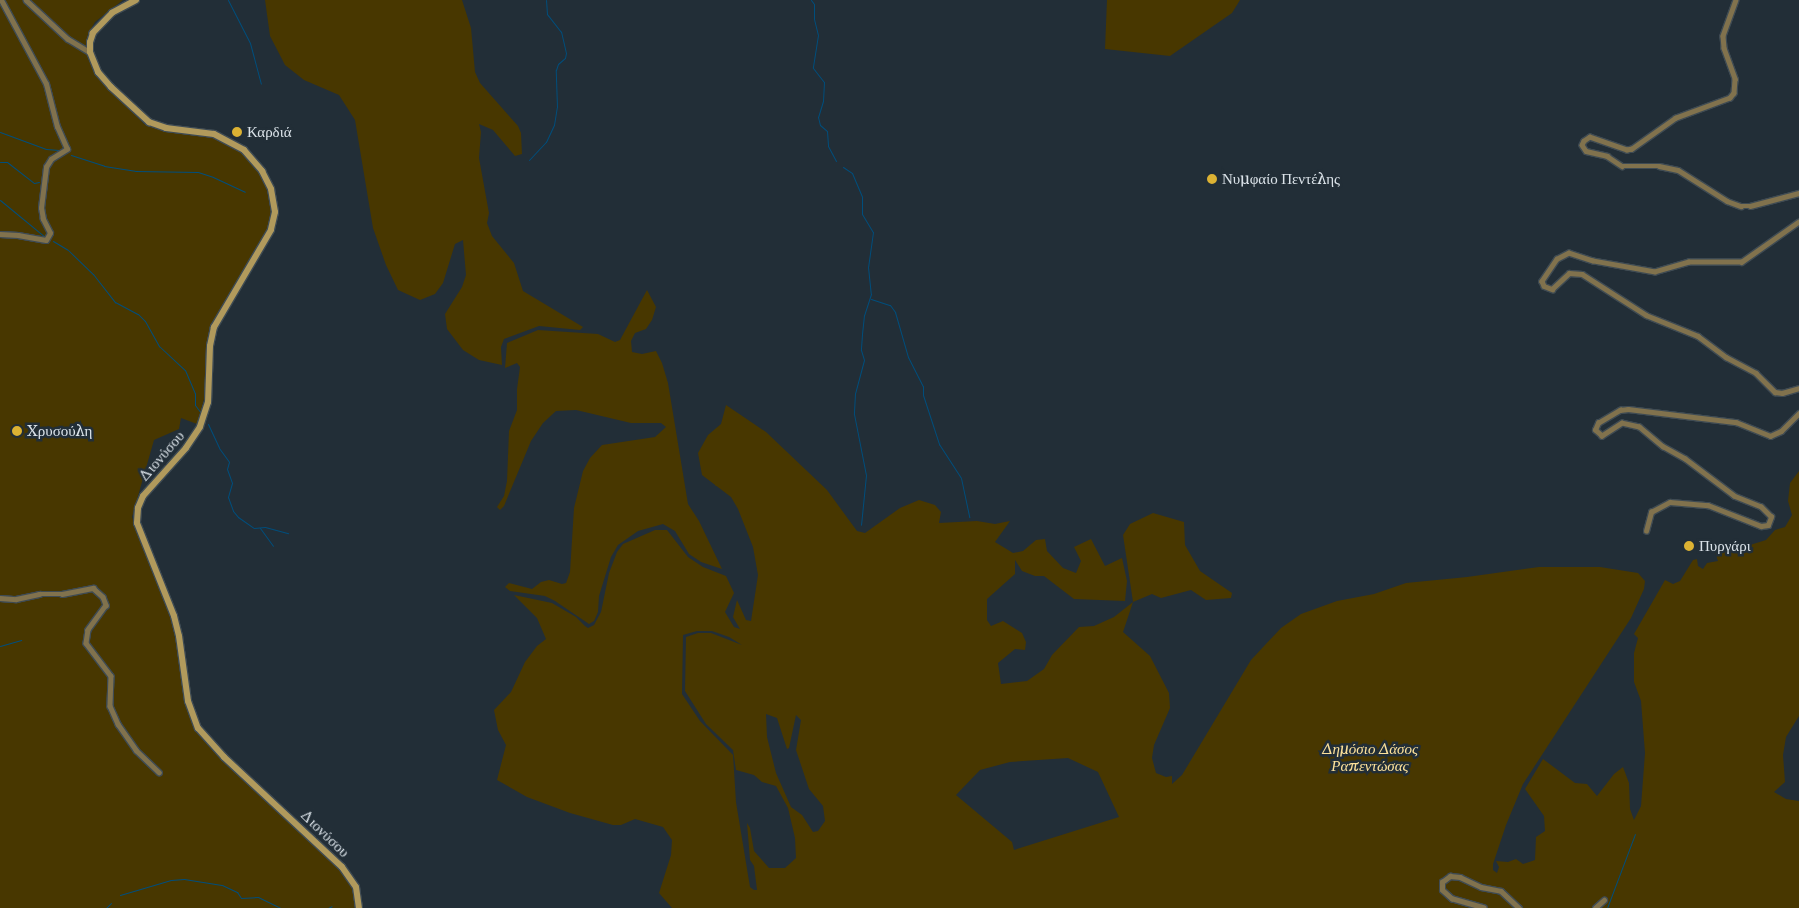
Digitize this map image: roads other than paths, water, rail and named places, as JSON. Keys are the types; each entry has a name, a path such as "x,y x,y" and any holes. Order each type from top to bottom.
{"main road":[{"path":"90,52 91,38 99,25 112,13 136,0"},
{"name":"Διονύσου","path":"90,52 100,74 149,122 166,128 208,132 229,140 255,161 271,190 275,212 271,230 226,306 212,334 208,395 202,422 186,448 143,496 138,508 137,523 174,616 179,636 188,701 198,728 224,757 322,846 349,874 356,886 359,908"}],"street":[{"path":"0,234 46,240 50,233 42,219 41,208 46,167 51,159 67,149 57,128 46,84 1,0"},
{"path":"26,0 68,39 90,52"},
{"path":"1736,0 1723,36 1724,48 1732,66 1735,79 1732,96 1722,103 1676,118 1632,149 1627,150 1590,137 1584,140 1582,146 1586,151 1603,155 1625,167 1659,166 1678,170 1727,201 1741,206 1750,206 1799,194"},
{"path":"1799,222 1742,262 1686,263 1658,272 1593,261 1569,254 1557,260 1542,281 1544,286 1552,289 1567,274 1582,274 1646,315 1698,336 1726,357 1756,373 1775,392 1782,393 1799,388"},
{"path":"1646,530 1651,512 1670,502 1708,505 1761,526 1768,525 1771,517 1762,508 1734,496 1685,459 1663,447 1639,427 1622,423 1602,436 1595,430 1598,423 1618,411 1628,408 1736,422 1770,436 1779,433 1799,413"},
{"path":"0,598 16,599 39,594 62,594 94,588 104,597 106,605 88,630 86,643 111,676 109,704 118,724 136,750 159,772"},
{"path":"1484,908 1452,899 1442,890 1442,882 1450,876 1460,877 1481,887 1500,891 1519,908"},
{"path":"1595,908 1604,900"}],"waterway":[{"path":"228,0 250,43 261,84"},
{"path":"529,160 546,142 554,125 557,107 556,70 558,64 565,58 566,53 561,32 547,14 546,0"},
{"path":"811,0 814,4 814,19 818,35 813,68 824,82 823,101 818,117 820,125 827,131 828,146 836,161"},
{"path":"0,132 46,149 59,150"},
{"path":"71,155 104,166 135,171 198,172 245,192"},
{"path":"0,162 7,162 34,183 39,182"},
{"path":"843,167 852,173 862,197 862,214 873,232 868,267 871,294 864,315 861,350 864,360 855,393 854,414 866,475 861,525"},
{"path":"0,200 45,237"},
{"path":"53,241 68,250 93,274 115,302 138,314 145,321 159,346 185,370 195,393 195,405 201,413"},
{"path":"871,299 890,305 895,312 908,357 923,386 923,395 939,444 961,478 969,517"},
{"path":"208,424 219,448 229,462 227,469 232,483 228,497 233,511 238,517 254,528 265,527 288,533"},
{"path":"260,528 273,546"},
{"path":"0,646 21,640"},
{"path":"1607,908 1635,834"},
{"path":"120,895 171,880 184,879 222,885 237,892 241,898 258,897 281,908"},
{"path":"106,908 111,903"},
{"path":"328,908 332,906"}],"place":[{"name":"Καρδιά","path":"237,132"},
{"name":"Νυμφαίο Πεντέλης","path":"1212,179"},
{"name":"Χρυσούλη","path":"17,431"},
{"name":"Πυργάρι","path":"1689,546"}],"park label":[{"name":"Δημόσιο Δάσος Ραπεντώσας","path":"1370,756"}]}
